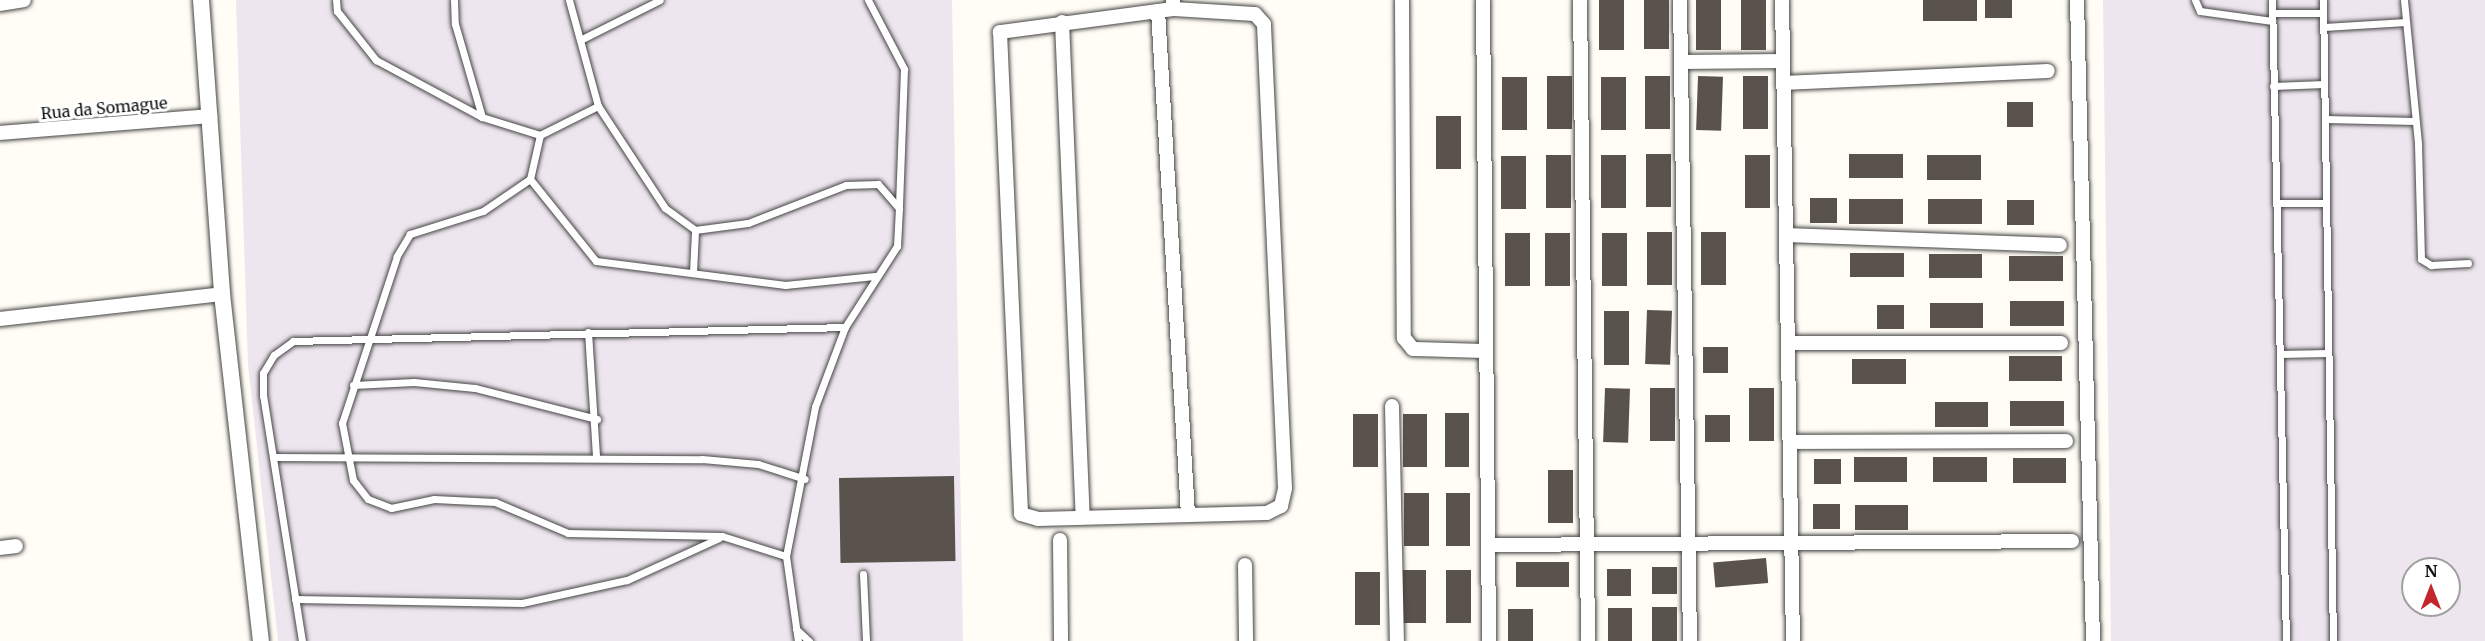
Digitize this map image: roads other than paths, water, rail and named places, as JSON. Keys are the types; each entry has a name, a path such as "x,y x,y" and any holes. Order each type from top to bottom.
{"street":[{"path":"0,4 24,0"},
{"path":"201,0 222,294 261,641"},
{"path":"1402,0 1404,338 1413,349 1486,351"},
{"path":"1483,0 1489,641"},
{"path":"1580,0 1588,641"},
{"path":"1680,0 1690,641"},
{"path":"1782,0 1793,641"},
{"path":"2078,0 2093,641"},
{"path":"1173,5 1255,14 1264,24 1286,488 1281,506 1267,513 1083,518 1021,514 1016,500 1015,354 997,47 999,32 1010,27 1158,11 1173,5"},
{"path":"1158,11 1188,514"},
{"path":"1062,22 1083,518"},
{"path":"1681,62 1783,61"},
{"path":"1783,83 2048,70"},
{"name":"Rua da Somague","path":"0,133 210,116"},
{"path":"1786,235 2060,245"},
{"path":"0,319 222,294"},
{"path":"1788,343 2061,343"},
{"path":"1392,406 1397,641"},
{"path":"1790,442 2066,441"},
{"path":"1060,540 1061,641"},
{"path":"1488,545 1792,546 2072,541"},
{"path":"0,548 16,546"},
{"path":"1245,565 1246,641"}],"lane":[{"path":"336,0 337,10 376,60 482,117 540,135 598,106"},
{"path":"454,0 455,24 482,117"},
{"path":"569,0 598,106 665,207 695,230 748,224 846,185 878,184 899,208"},
{"path":"580,40 660,0"},
{"path":"798,641 786,556 805,480 815,407 845,327 875,276 897,246 904,69 868,0"},
{"path":"2195,0 2199,10 2272,17 2323,13"},
{"path":"2271,0 2286,641"},
{"path":"2323,0 2333,641"},
{"path":"2404,0 2415,122 2421,259 2431,265 2468,263"},
{"path":"2324,27 2406,22"},
{"path":"2273,86 2325,84"},
{"path":"2325,119 2415,122"},
{"path":"540,135 530,179 483,211 410,234 397,256 367,336 342,423 353,480 368,500 391,508 434,499 495,502 568,533 722,536 786,556"},
{"path":"530,179 596,261 785,285 875,276"},
{"path":"2276,203 2326,203"},
{"path":"693,273 695,230"},
{"path":"302,641 273,457 263,373 274,355 292,341 313,336 845,327"},
{"path":"588,332 597,419 596,457"},
{"path":"2280,354 2328,353"},
{"path":"353,385 414,382 475,388 597,419"},
{"path":"273,457 349,459 596,457 758,464 805,480"},
{"path":"296,599 522,603 627,580 722,536"},
{"path":"863,574 866,641"},
{"path":"796,629 809,641"}]}
